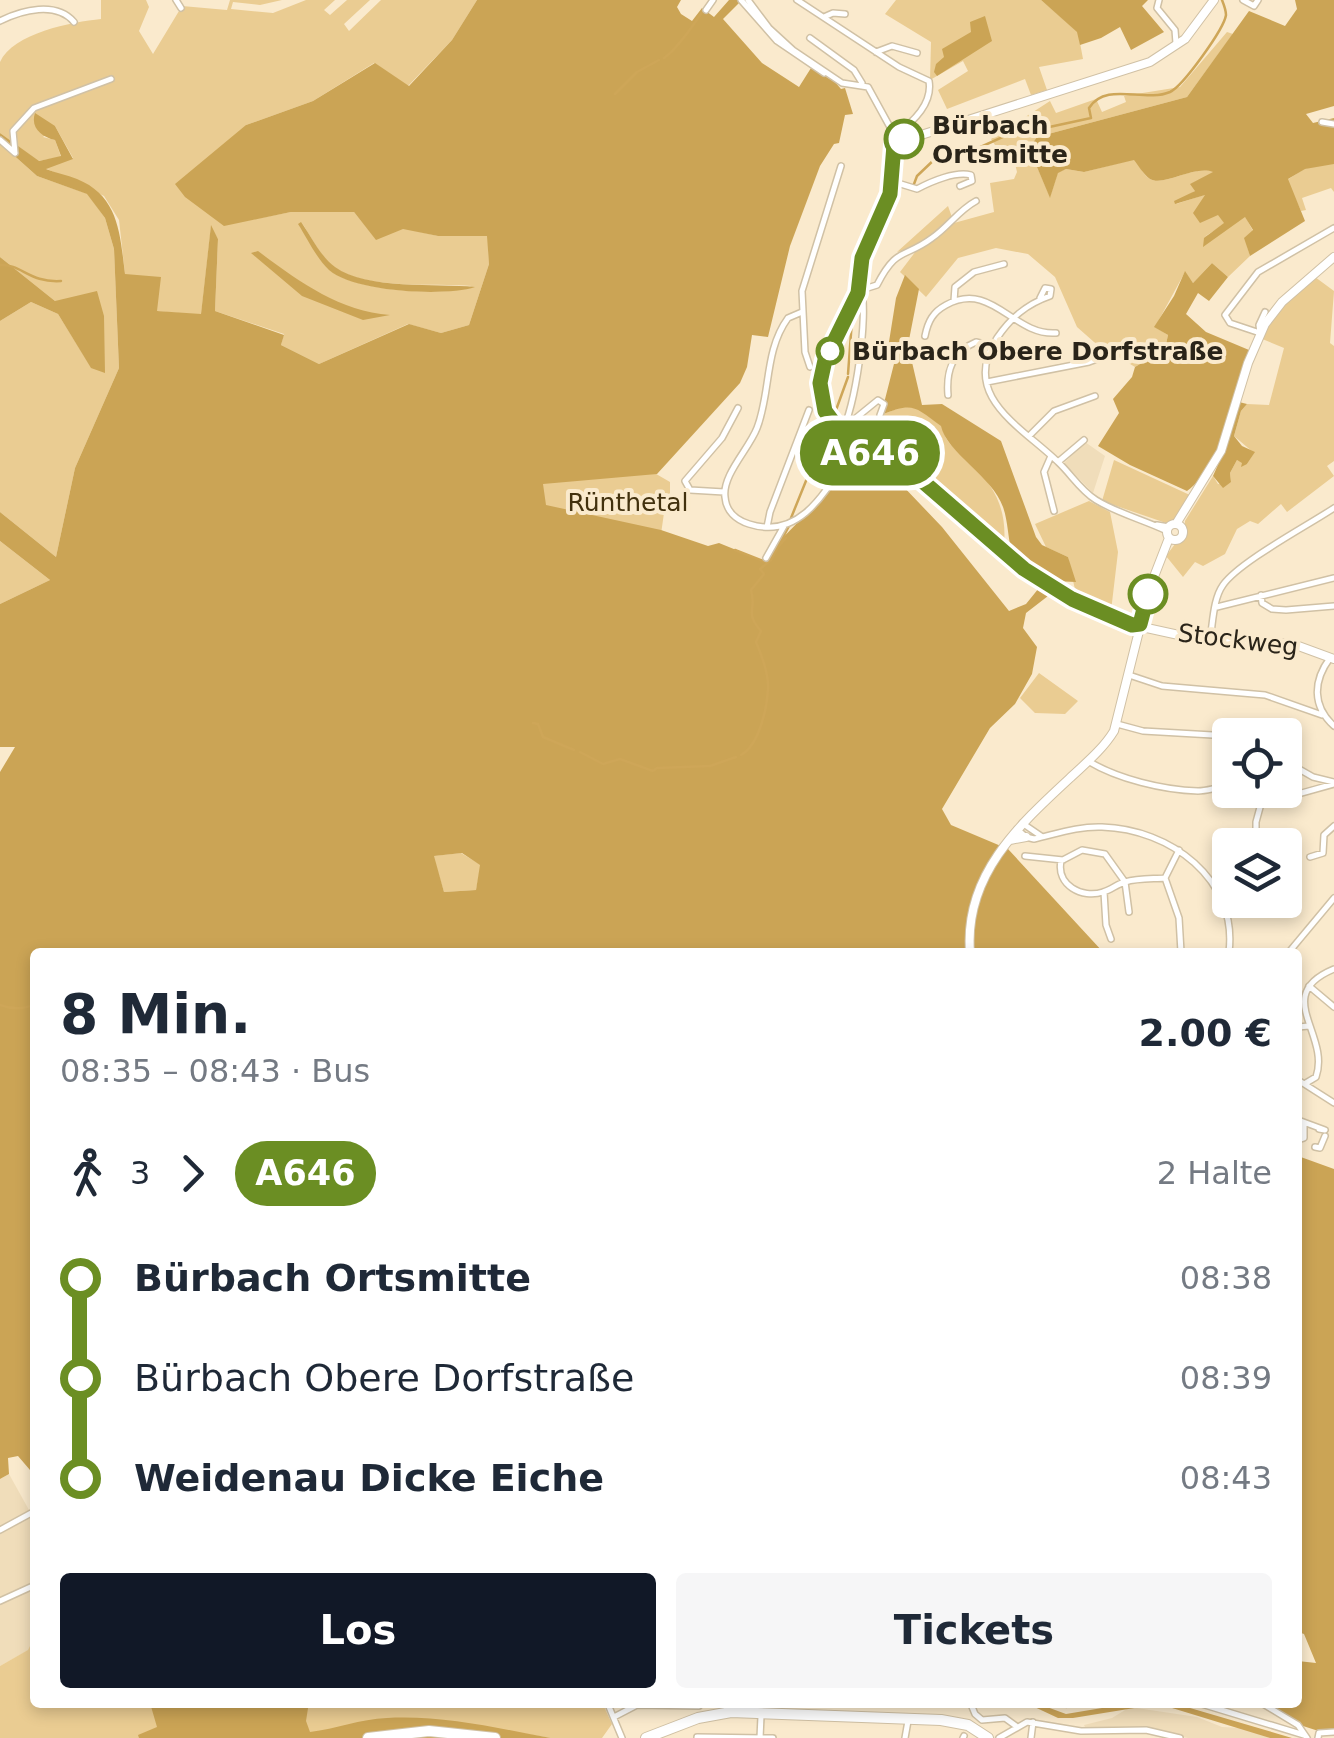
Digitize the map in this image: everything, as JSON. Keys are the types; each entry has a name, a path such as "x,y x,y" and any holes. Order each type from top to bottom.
{"main road":[{"path":"646,1738 699,1712 815,1710 960,1722 988,1738"},
{"path":"368,1738 429,1731 495,1738"}],"street":[{"path":"176,0 181,8"},
{"path":"706,10 713,0"},
{"path":"746,0 780,39 842,83 868,87 896,138"},
{"path":"797,0 876,52 929,81 930,94 915,121 896,138 890,194 865,250 859,289 823,371 816,372 805,352 802,312 807,268 841,166"},
{"path":"1159,0 1158,8 1175,30 1177,46"},
{"path":"896,138 1150,62 1192,32 1214,0"},
{"path":"1243,0 1254,6 1258,0"},
{"path":"0,21 25,12 55,10 74,22"},
{"path":"824,17 846,14"},
{"path":"810,38 854,70 862,84"},
{"path":"876,52 892,46 917,52"},
{"path":"0,140 15,153 13,132 29,112 111,79"},
{"path":"1322,122 1334,124"},
{"path":"891,181 917,188 934,180 972,175 972,182 960,186"},
{"path":"859,289 877,285 891,261 928,242 963,208 976,201"},
{"path":"1260,333 1226,320 1227,310 1258,272 1334,228"},
{"path":"970,948 970,923 980,884 1006,842 1110,738 1117,724 1140,624 1161,557 1172,531 1222,451 1260,333 1282,302 1334,258"},
{"path":"954,301 955,288 966,276 1004,264"},
{"path":"844,429 866,310 859,289"},
{"path":"925,336 930,319 954,301 974,298 990,302 1030,330 1056,332"},
{"path":"1040,298 1014,317 992,346 986,382 997,407 1092,498 1172,531"},
{"path":"802,312 788,318 780,331 770,359 760,421 724,492 728,509 753,526 767,528 801,518 814,507 859,446"},
{"path":"1260,333 1265,312"},
{"path":"948,395 947,378 958,354 976,342 992,346"},
{"path":"986,382 1111,354"},
{"name":"Stockweg","path":"823,371 821,397 830,415 859,446 930,486 1024,569 1072,599 1120,618 1210,641 1294,644 1332,659"},
{"path":"1028,436 1054,410 1095,396"},
{"path":"844,429 878,400 884,404 880,416"},
{"path":"724,492 690,490 685,481 722,438 738,408"},
{"path":"767,528 809,410"},
{"path":"1058,462 1084,440"},
{"path":"1051,456 1044,472 1054,510"},
{"path":"1210,641 1223,585 1242,566 1334,508"},
{"path":"766,558 784,526"},
{"path":"1218,607 1334,578"},
{"path":"1261,595 1262,602 1272,609 1334,606"},
{"path":"1322,714 1317,681 1332,659"},
{"path":"1129,675 1162,686 1266,695 1322,714 1334,726"},
{"path":"1117,724 1143,731 1212,735"},
{"path":"1088,761 1152,783 1199,791 1212,789"},
{"path":"1302,771 1334,783"},
{"path":"1302,793 1334,783"},
{"path":"1020,826 1044,837"},
{"path":"1020,826 1026,838"},
{"path":"1310,858 1324,854 1324,834 1334,826"},
{"path":"1006,842 1087,827 1117,828 1148,835 1180,850 1212,882"},
{"path":"1025,856 1063,860 1082,850 1104,854 1112,859 1125,882 1128,912"},
{"path":"1180,850 1165,878 1179,918 1181,948"},
{"path":"1063,860 1060,874 1070,887 1084,893 1104,892 1125,882 1165,878"},
{"path":"1104,892 1111,939"},
{"path":"1292,948 1334,898"},
{"path":"1227,918 1229,948"},
{"path":"1310,1082 1319,1072 1319,1051 1304,1003 1309,986 1334,969"},
{"path":"1309,986 1334,1007"},
{"path":"1302,1026 1309,1026"},
{"path":"1302,1081 1310,1082 1318,1094 1334,1103"},
{"path":"1302,1123 1334,1140"},
{"path":"1315,1147 1320,1148 1323,1132"},
{"path":"0,1530 30,1514"},
{"path":"0,1601 30,1586"},
{"path":"610,1708 620,1738"},
{"path":"614,1717 631,1708"},
{"path":"664,1708 699,1712 697,1737 773,1738"},
{"path":"973,1708 978,1717 1005,1718 1016,1726"},
{"path":"1215,1708 1306,1736"},
{"path":"1270,1708 1298,1725 1306,1736"},
{"path":"760,1738 761,1712"},
{"path":"905,1738 909,1718"},
{"path":"1030,1738 1033,1722"},
{"path":"1003,1738 1016,1726 1033,1722 1080,1735 1094,1730 1146,1730 1180,1738"},
{"path":"1094,1730 1101,1738"},
{"path":"1142,1738 1146,1730"},
{"path":"1318,1738 1324,1731 1334,1732"}],"shaded area":[{"path":"477,0 681,0 677,7 692,21 702,8 714,17 729,0 738,0 723,19 762,63 799,87 811,68 845,88 853,114 845,115 839,143 834,144 820,166 790,246 768,337 752,335 740,383 657,474 543,484 546,505 661,530 708,546 719,543 761,560 807,513 846,456 900,483 942,527 1009,611 1026,604 1043,583 1066,599 1062,602 1048,596 1026,613 1023,628 1037,647 1032,674 1015,704 990,728 942,809 951,825 1008,849 1099,948 30,948 30,1470 18,1456 8,1458 9,1474 0,1479 0,772 15,747 0,747 0,604 50,580 0,541 0,512 56,557 75,468 119,368 114,249 105,218 87,194 37,176 0,143 0,133 39,161 61,156 55,140 36,127 35,113 55,126 73,159 46,169 77,179 102,195 115,218 125,274 161,277 157,311 201,314 211,225 218,239 215,311 284,335 281,345 319,364 409,324 441,333 469,325 489,264 487,236 438,236 403,229 376,240 354,212 291,212 224,226 185,197 175,184 246,125 313,101 375,63 409,86 452,40","holes":["462,853 480,865 476,890 444,892 434,856"]},
{"path":"1041,0 1148,0 1142,6 1164,32 1131,50 1120,27 1080,45 1077,32"},
{"path":"1295,0 1334,0 1334,106 1306,114 1313,123 1334,118 1334,164 1305,169 1288,179 1305,221 1250,256 1244,238 1253,230 1245,217 1203,247 1204,238 1224,223 1218,215 1200,223 1193,213 1205,195 1175,204 1174,201 1195,191 1190,184 1213,172 1197,171 1156,181 1134,160 1084,172 1066,169 1058,173 1050,198 1029,148 1037,137 1187,97 1249,11 1285,26 1297,9"},
{"path":"985,16 992,41 937,76 934,72 944,57 942,49 971,32 970,22"},
{"path":"301,222 325,258 348,274 402,284 475,287 443,292 400,290 341,277 320,260 298,224"},
{"path":"258,251 336,301 390,315 363,320 302,296 251,253"},
{"path":"0,257 55,301 97,291 104,316 105,373 91,368 58,314 31,302 0,321"},
{"path":"1212,263 1228,277 1209,301 1198,293 1186,314 1206,332 1249,350 1220,445 1201,478 1187,491 1098,446 1119,413 1113,399 1132,377 1135,367 1165,349 1168,335 1154,327 1185,271 1193,283"},
{"path":"905,275 919,289 908,345 922,405 942,404 1001,441 1036,537 1042,545 1068,557 1076,582 1053,581 1012,554 1005,512 998,496 951,445 941,426 913,408 881,415 896,356 888,348 896,298"},
{"path":"1239,402 1247,404 1234,436 1242,446 1255,452 1241,467 1237,460 1230,473 1231,482 1223,488 1213,476 1229,440"},
{"path":"1085,442 1105,456 1093,493 1064,463"},
{"path":"1302,1157 1334,1169 1334,1736 1303,1726 1275,1708 1302,1708 1302,1661 1316,1663 1304,1634"},
{"path":"9,1474 30,1513 30,1648 0,1666 0,1479"},
{"path":"151,1708 308,1708 306,1721 310,1732 367,1720 428,1718 551,1738 139,1738 138,1735 157,1727"},
{"path":"1037,1708 1066,1714 1134,1708 1073,1718 1058,1718"},
{"path":"1128,1708 1137,1708 1197,1717 1270,1738 1188,1738 1136,1729 1086,1729 1084,1725 1112,1718"},
{"path":"1172,1708 1190,1708 1292,1738 1270,1738"}],"green space":[{"path":"101,0 146,0 149,7 139,31 153,54 182,6 227,10 230,0 282,0 260,5 233,2 231,9 273,13 306,0 335,0 324,10 330,15 347,0 370,0 344,24 349,31 381,0 477,0 452,40 408,86 374,63 313,101 246,125 224,225 291,212 354,212 376,239 403,228 438,236 488,236 489,264 469,325 441,333 408,324 319,364 281,345 284,334 215,311 218,239 211,227 201,315 156,311 125,274 119,220 104,196 45,168 73,158 55,126 43,137 55,140 61,157 38,161 0,133 0,62 7,52 44,31 101,19","holes":["302,223 329,263 347,274 400,284 472,286 422,292 343,278 322,261"]},
{"path":"896,0 1041,0 1078,32 1083,59 1039,67 1047,90 1031,95 1025,79 947,109 938,90 968,71 963,61 930,80 931,42 885,14"},
{"path":"1227,32 1233,34 1187,97 1037,137 1029,148 1050,197 1058,172 1084,172 1135,159 1146,175 1156,181 1198,171 1215,172 1191,184 1196,190 1176,204 1207,194 1225,224 1204,237 1245,216 1253,231 1245,239 1250,256 1228,277 1212,263 1193,283 1185,272 1155,327 1168,335 1165,349 1135,367 1094,342 1077,327 1055,277 1028,254 996,248 958,258 926,297 900,272 919,247 897,252 948,206 954,223 994,212 990,183 1014,179 1017,172 1012,151 999,151 991,139 1050,101 1056,113 1096,99 1102,112 1126,102 1124,96 1180,87"},
{"path":"0,143 37,176 88,194 105,218 114,249 119,368 75,468 56,557 0,512 0,321 31,302 58,314 91,367 55,301 0,257"},
{"path":"1334,164 1334,192 1331,188 1302,198 1306,210 1301,211 1287,180 1304,169"},
{"path":"1315,277 1334,291 1330,343 1334,346 1334,461 1327,466 1334,476 1287,512 1281,504 1258,524 1250,521 1237,529 1225,554 1203,566 1195,562 1183,577 1166,556 1185,537 1185,521 1213,476 1218,484 1231,482 1230,473 1237,460 1247,464 1254,453 1234,436 1241,411 1247,404 1269,405 1284,348 1260,338 1275,312"},
{"path":"915,406 942,426 949,443 988,482 1002,511 1001,549 929,481 884,455 863,436 881,415"},
{"path":"1114,460 1192,496 1175,520 1166,523 1102,501"},
{"name":"Rünthetal","path":"651,471 670,482 670,505 665,506 659,548 474,506 502,485"},
{"path":"1089,501 1110,512 1118,552 1111,611 1077,599 1068,557 1046,547 1035,524"},
{"path":"0,541 50,580 0,604"},
{"path":"1039,673 1078,701 1065,714 1035,713 1020,698"},
{"path":"461,853 481,865 476,890 444,892 433,856"},
{"path":"30,1646 30,1708 605,1708 612,1724 602,1738 551,1738 447,1721 407,1719 306,1738 0,1738 0,1666"}],"waterway":[{"path":"914,184 937,157 956,158 1025,127 1040,129 1091,118 1089,108 1105,96 1170,92 1193,69 1218,32 1226,15 1222,0"},
{"path":"664,58 705,8"},
{"path":"615,94 637,72 659,60"},
{"path":"858,256 860,251"},
{"path":"0,265 41,279 61,281"},
{"path":"848,374 852,320"},
{"path":"836,410 848,377"},
{"path":"791,518 823,448"},
{"path":"741,755 757,735 768,689 756,642 761,631 752,615 751,590 764,574 760,569 771,560 789,526"},
{"path":"778,547 786,538"},
{"path":"735,550 766,562"},
{"path":"533,723 538,724 543,737 574,750"},
{"path":"580,752 603,764 620,759 653,771 710,766 736,757"},
{"path":"0,1005 30,1006"}],"bus line":[{"name":"A646","path":"904,139 892,151 890,194 862,258 858,293 825,360 820,383 825,411 845,438 920,479 1007,556 1072,599 1132,625 1140,624 1148,594"}],"place":[{"name":"Bürbach Ortsmitte","path":"904,139"},
{"name":"Bürbach Obere Dorfstraße","path":"830,351"}]}
